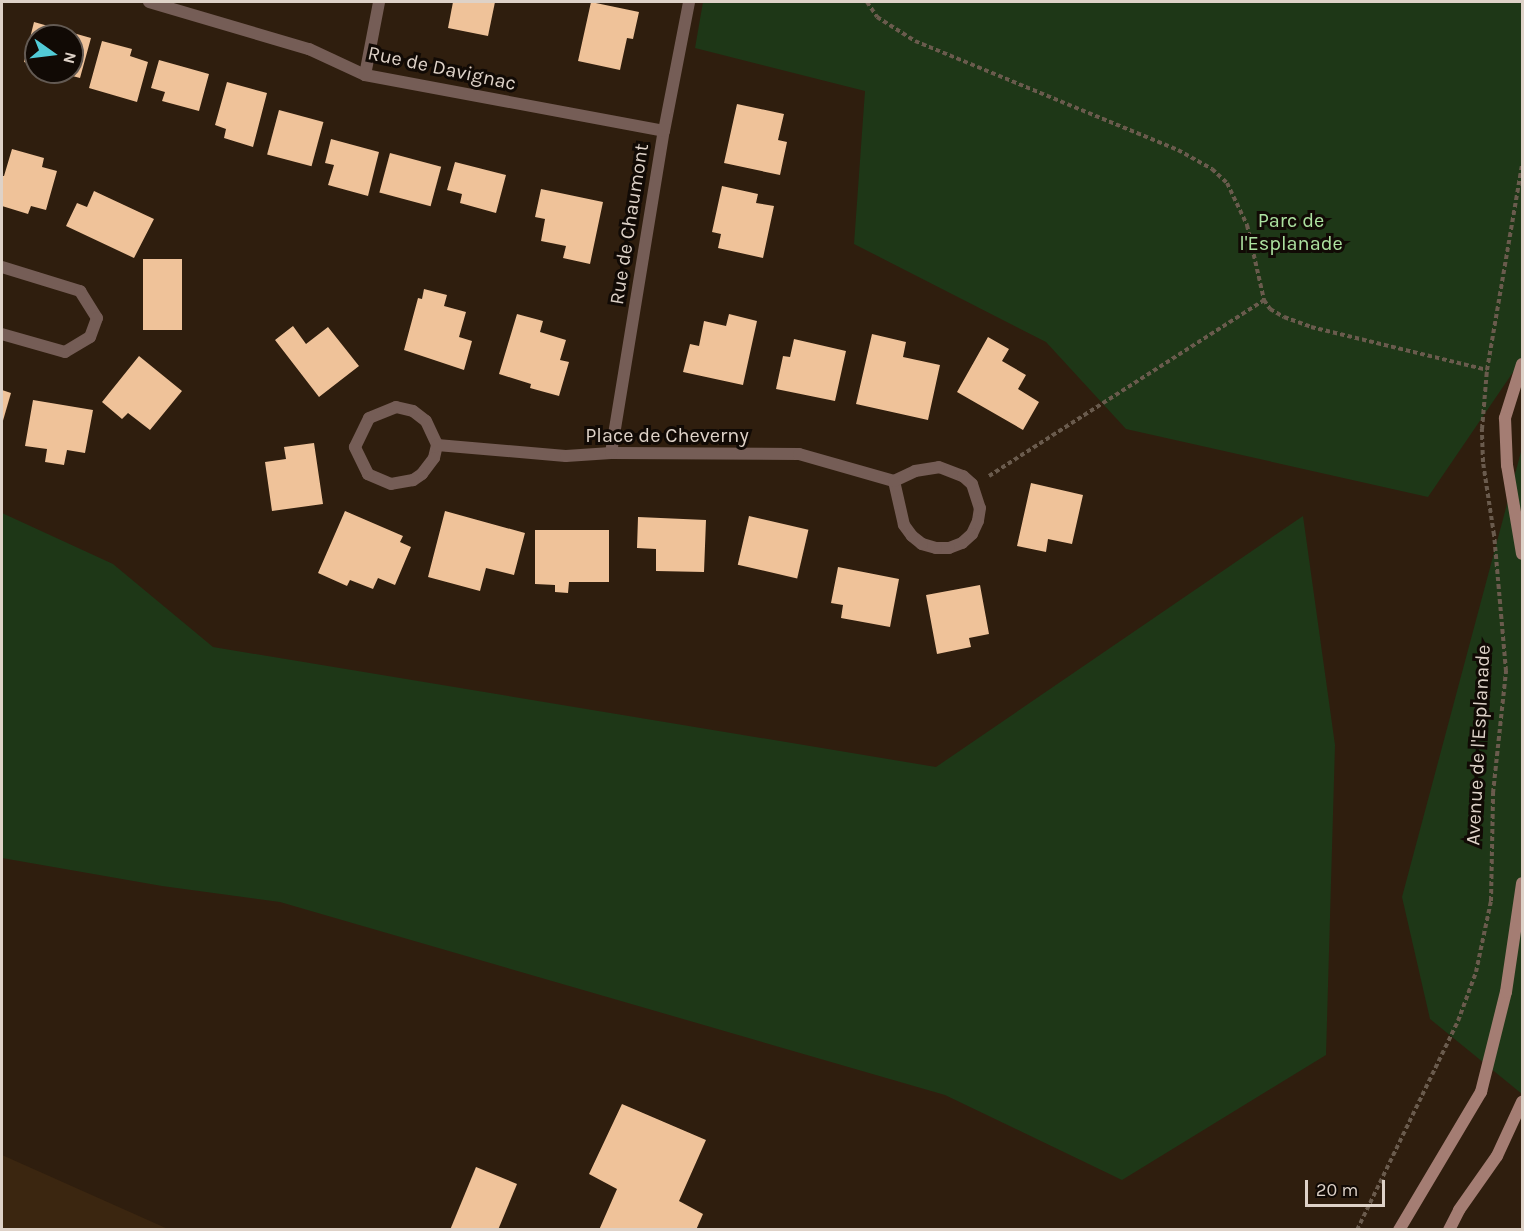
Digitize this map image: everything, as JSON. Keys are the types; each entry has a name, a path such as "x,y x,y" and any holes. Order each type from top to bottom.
{"street":[{"name":"Rue de Davignac","path":"149,2 309,49 365,75 664,131"},
{"path":"365,75 379,2"},
{"name":"Rue de Chaumont","path":"611,453 664,131 689,2"},
{"path":"2,267 80,291 97,318 90,337 65,352 2,334"},
{"path":"1522,364 1505,418 1507,465 1522,554"},
{"path":"396,407 413,411 426,421 438,445 429,466 414,480 402,484 392,484 368,474 355,447 369,418 396,407"},
{"name":"Place de Cheverny","path":"438,445 566,456 611,453 799,454 894,481"},
{"path":"927,468 946,469 963,476 978,495 980,508 978,521 972,534 962,543 949,548 936,548 922,544 904,525 894,481 927,468"},
{"path":"1399,1230 1481,1092 1506,992 1522,883"},
{"path":"1449,1230 1459,1210 1497,1156 1522,1102"}],"path":[{"path":"867,2 883,22 915,40 1178,150 1212,169 1227,183 1247,225 1264,300 1270,309 1311,327 1487,370"},
{"name":"Avenue de l'Esplanade","path":"1357,1230 1458,1021 1476,972 1491,901 1493,793 1506,670 1494,535 1483,462 1482,429 1487,370 1522,166"},
{"path":"982,480 1264,300"}],"shaded area":[{"path":"2,1155 168,1229 2,1229"}],"green space":[{"name":"Parc de l'Esplanade","path":"703,2 1522,2 1522,359 1428,497 1126,429 1046,342 854,244 865,91 695,48"},
{"path":"1522,448 1522,1094 1430,1019 1402,897"},
{"path":"2,513 113,564 213,647 936,767 1303,516 1335,745 1326,1055 1122,1180 945,1095 280,902 162,886 2,858"}],"building":[{"path":"453,2 495,2 488,36 448,28"},
{"path":"591,2 639,12 633,39 627,38 620,70 578,61"},
{"path":"84,36 91,38 84,63"},
{"path":"102,41 132,49 130,56 148,62 137,102 89,88"},
{"path":"159,60 209,74 199,111 162,101 165,92 151,88"},
{"path":"227,82 267,93 253,147 224,138 226,129 215,125"},
{"path":"737,104 784,114 778,140 787,142 780,175 724,163"},
{"path":"279,110 323,122 312,166 267,154"},
{"path":"331,139 379,152 368,196 328,185 334,165 325,163"},
{"path":"12,149 44,158 42,167 57,171 46,210 31,206 28,214 2,206 2,176 4,176"},
{"path":"390,153 441,167 431,206 379,193"},
{"path":"455,162 506,175 496,213 460,203 462,194 447,190"},
{"path":"722,186 758,194 756,203 774,206 763,258 718,248 721,234 712,232"},
{"path":"541,189 603,202 590,264 563,258 566,246 541,241 545,219 535,217"},
{"path":"94,191 154,219 134,258 66,226 77,203 87,207"},
{"path":"143,259 182,259 182,330 143,330"},
{"path":"424,289 447,295 444,306 466,312 459,337 472,341 464,370 404,350 418,298 422,299"},
{"path":"517,314 543,321 540,332 566,340 560,360 569,362 559,396 530,388 531,384 499,374"},
{"path":"729,314 757,321 743,385 683,372 690,344 699,346 704,321 726,326"},
{"path":"293,326 306,344 328,327 359,366 319,397 275,340"},
{"path":"872,334 906,342 903,357 940,365 928,420 856,404"},
{"path":"988,337 1009,349 1002,361 1026,375 1018,389 1039,402 1023,430 957,392"},
{"path":"794,339 846,351 835,401 776,389 783,356 790,357"},
{"path":"139,356 182,391 150,430 128,413 122,419 102,402"},
{"path":"2,390 11,393 2,424"},
{"path":"33,400 93,410 85,453 67,450 64,465 45,462 47,449 25,446"},
{"path":"314,443 323,504 272,511 265,462 286,459 284,447"},
{"path":"1031,483 1083,495 1072,544 1048,539 1046,552 1017,546"},
{"path":"345,511 403,536 400,542 411,547 395,585 378,578 373,589 350,580 347,586 318,573"},
{"path":"445,511 525,533 514,575 486,568 480,591 428,577"},
{"path":"749,516 808,530 797,578 738,565"},
{"path":"638,517 706,520 704,572 656,571 656,549 637,548"},
{"path":"535,530 609,530 609,582 569,582 568,593 555,592 555,585 535,584"},
{"path":"838,567 899,579 890,627 841,618 843,605 831,603"},
{"path":"980,585 989,634 969,638 971,647 937,654 926,595"},
{"path":"622,1104 706,1140 679,1201 703,1214 696,1230 599,1230 617,1189 589,1174"},
{"path":"476,1167 517,1184 498,1230 450,1230"}]}
